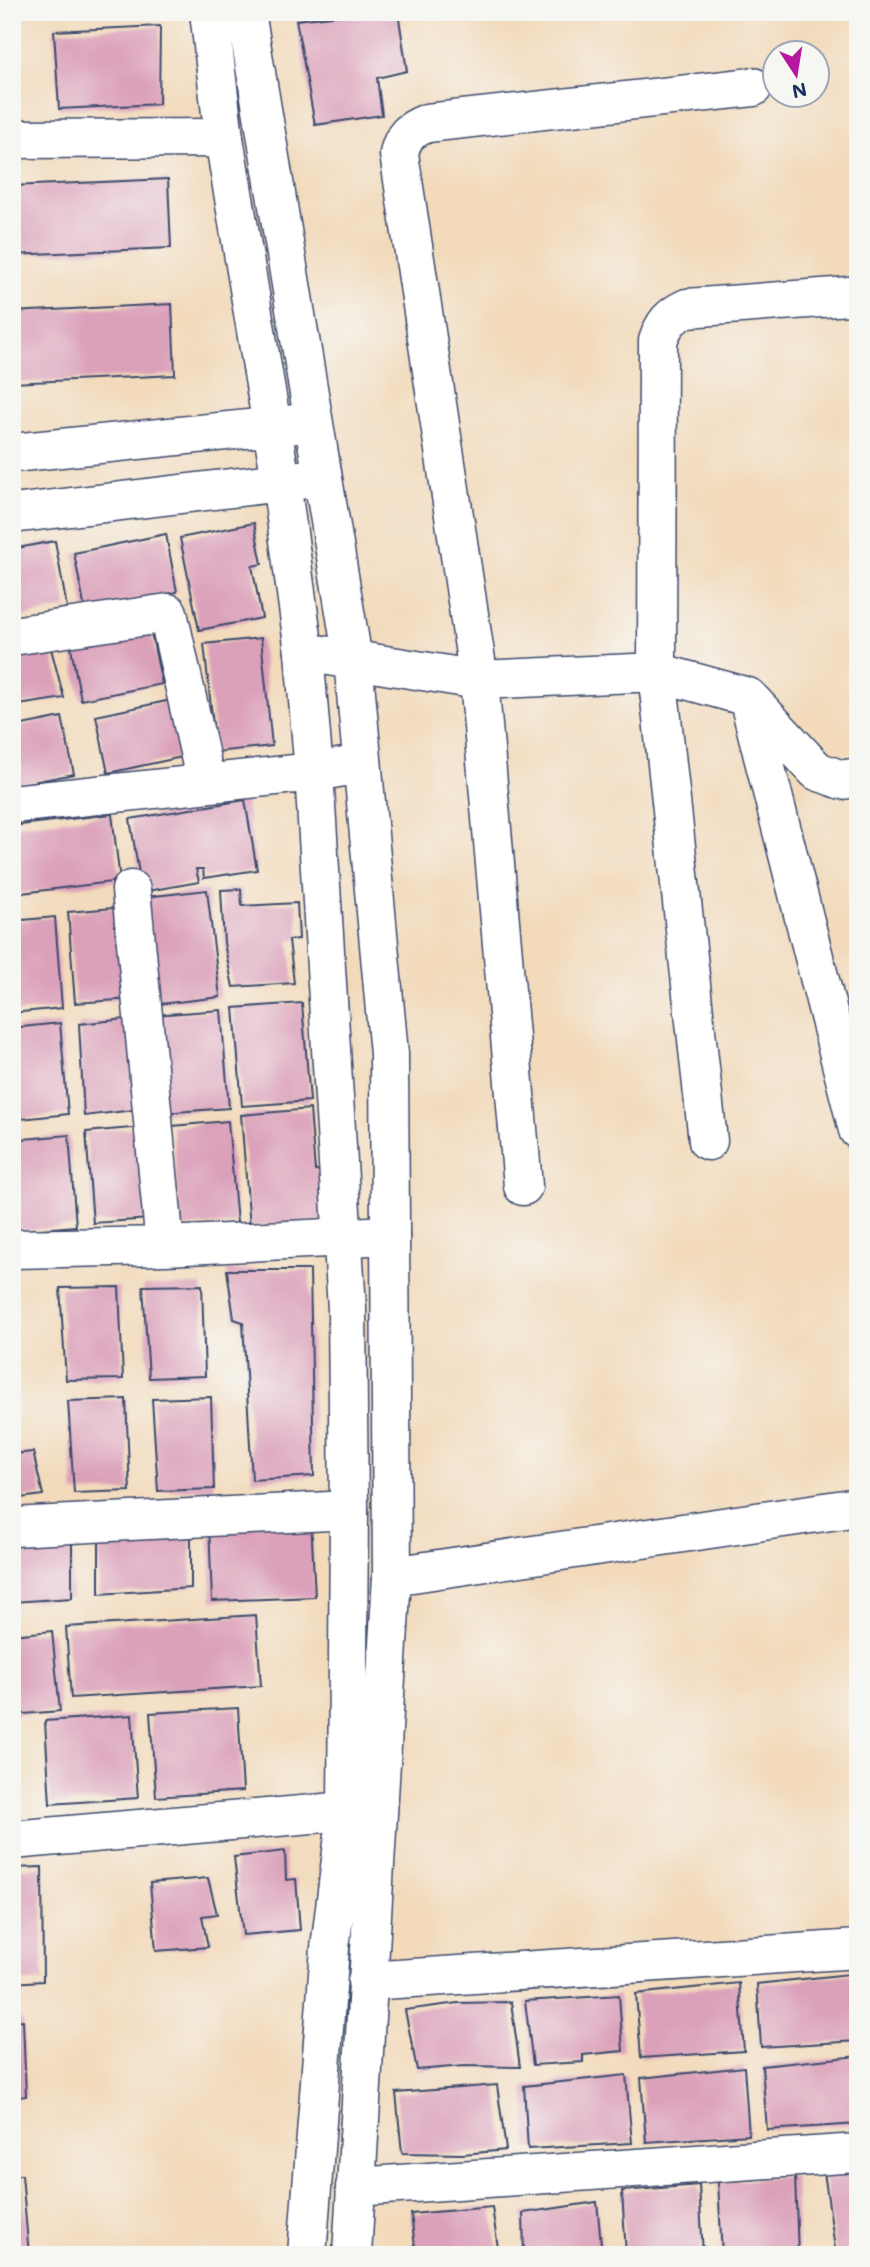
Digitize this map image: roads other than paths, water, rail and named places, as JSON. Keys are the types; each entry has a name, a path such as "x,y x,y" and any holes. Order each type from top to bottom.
{"street":[{"path":"209,12 224,138 281,481 304,652 314,772 347,1309 347,1811 330,1948 307,2255"},
{"path":"246,12 353,660 387,1020 390,1082 392,1576 352,2255"},
{"path":"523,1186 479,680 399,154 402,139 410,130 427,124 753,87"},
{"path":"12,139 224,138"},
{"path":"708,1141 657,672 658,341 662,328 671,315 687,308 849,296"},
{"path":"12,453 315,422"},
{"path":"12,514 323,477"},
{"path":"12,636 168,613 206,783"},
{"path":"304,652 479,680 657,672 748,697 817,771 842,780 858,777"},
{"path":"748,697 858,1130"},
{"path":"12,804 314,772 362,764"},
{"path":"131,890 165,1246"},
{"path":"12,1249 165,1246 390,1235"},
{"path":"392,1576 858,1507"},
{"path":"12,1527 349,1510"},
{"path":"12,1840 347,1811"},
{"path":"367,1981 858,1949"},
{"path":"355,2187 858,2153"}]}
